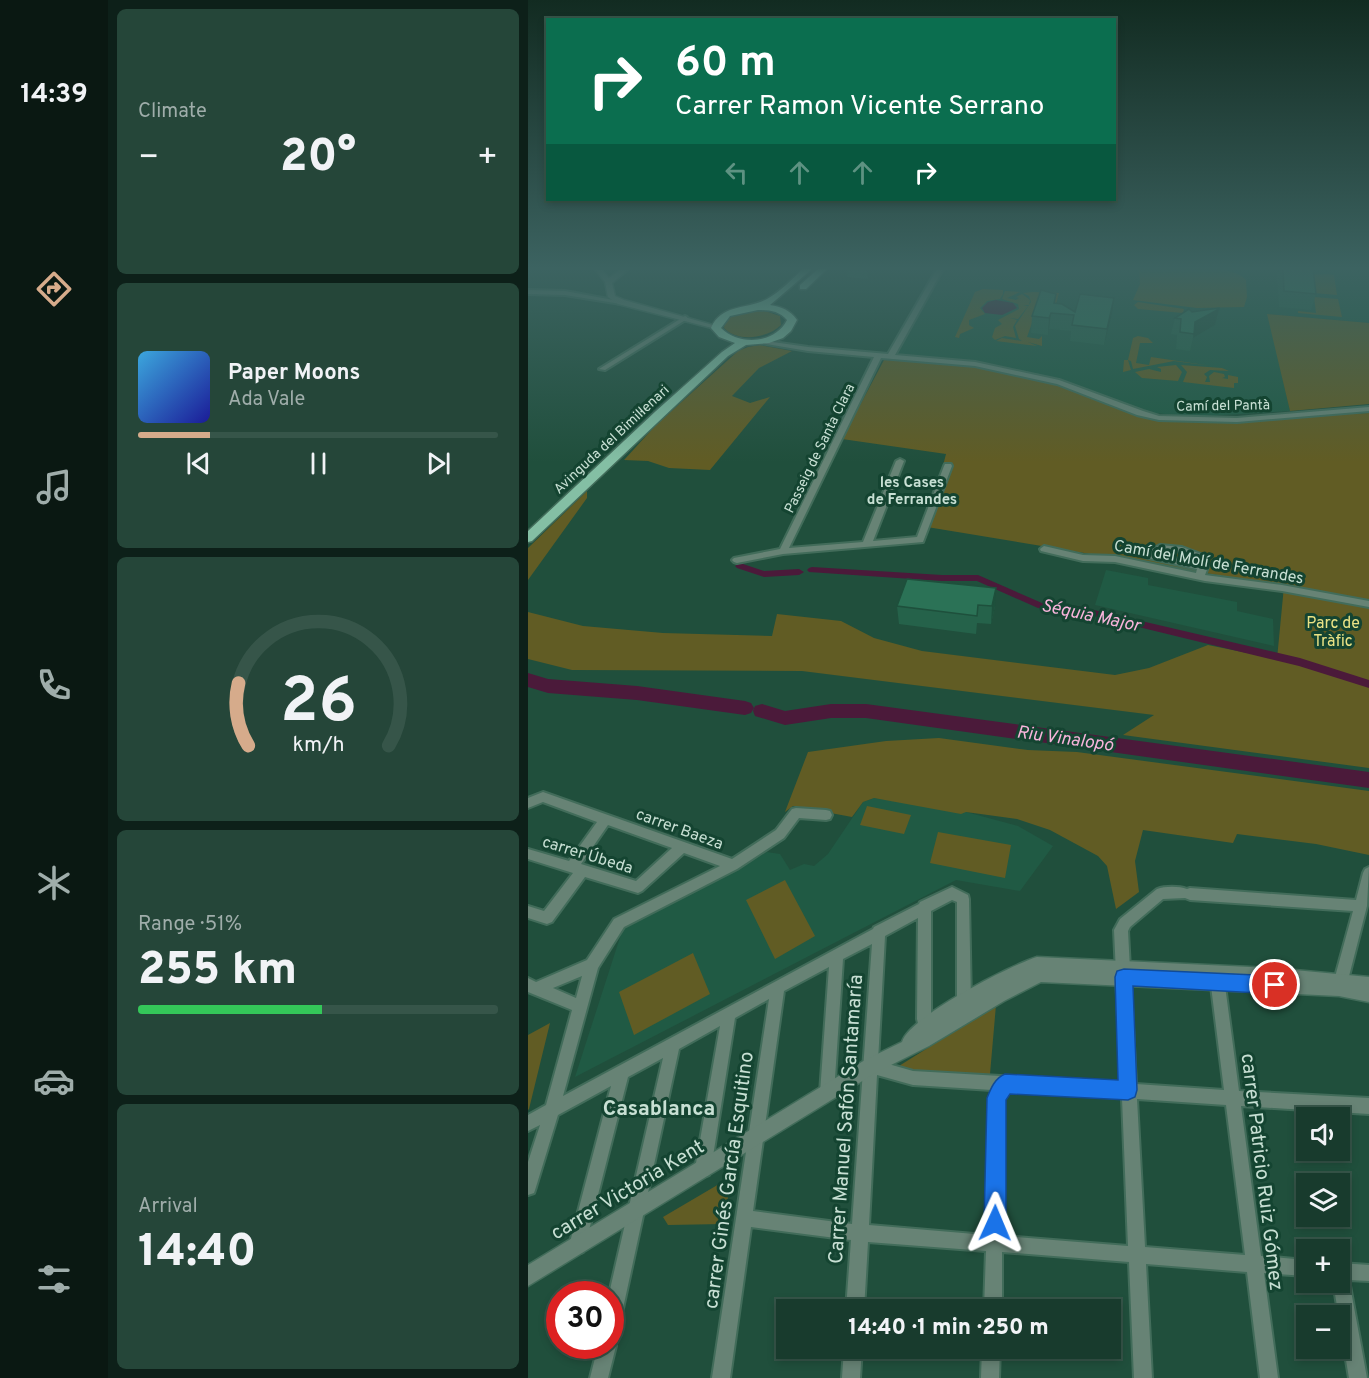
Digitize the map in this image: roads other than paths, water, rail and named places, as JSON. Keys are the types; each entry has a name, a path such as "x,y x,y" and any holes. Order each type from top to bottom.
{"main road":[{"path":"721,333 724,337 744,342 760,341 783,333"},
{"name":"Avinguda del Bimil·lenari","path":"528,525 716,353 724,337"},
{"name":"Avinguda del Bimil·lenari","path":"528,538 725,354 744,342"}],"street":[{"path":"603,369 662,333"},
{"path":"784,333 786,342 797,348"},
{"path":"890,357 903,333"},
{"path":"898,358 911,333"},
{"name":"Camí del Pantà","path":"760,341 797,348 967,362 1059,382 1159,418 1237,420 1369,409"},
{"name":"Passeig de Santa Clara","path":"783,551 878,356"},
{"path":"867,544 900,461"},
{"path":"737,560 783,551 920,540 948,466"},
{"path":"1164,547 1193,553 1203,558 1202,572 1147,555 1154,549 1164,547"},
{"name":"Camí del Molí de Ferrandes","path":"1044,549 1083,558 1115,559 1202,572 1369,604"},
{"name":"carrer Baeza","path":"528,802 543,797 733,865 780,834 796,813 826,815"},
{"path":"528,912 547,918 606,819"},
{"name":"carrer Úbeda","path":"528,854 638,887 682,847"},
{"path":"528,1187 592,965 619,923 733,865"},
{"path":"1340,985 1369,873"},
{"path":"1143,1378 1121,930 1161,893 1361,906"},
{"path":"528,1124 946,895 958,894 963,903 964,1004"},
{"path":"925,906 927,1033"},
{"name":"Carrer Manuel Safón Santamaría","path":"856,1299 879,931"},
{"path":"827,1093 837,954"},
{"path":"532,986 592,965"},
{"path":"1039,969 1369,985"},
{"name":"carrer Victoria Kent","path":"927,1033 964,1004 1016,972 1039,969"},
{"name":"carrer Victoria Kent","path":"528,1276 871,1066 1022,981 1039,969"},
{"name":"carrer Patricio Ruiz Gómez","path":"1217,977 1269,1378"},
{"path":"1340,985 1369,994"},
{"path":"532,986 581,1007"},
{"name":"carrer Ginés García Esquitino","path":"721,1378 778,987"},
{"path":"703,1169 729,1014"},
{"path":"620,1281 673,1044"},
{"path":"871,1066 913,1078 1369,1106"},
{"path":"577,1246 622,1072"},
{"path":"993,1299 996,1098 1005,1084"},
{"path":"744,1218 860,1233 1296,1267"},
{"path":"1350,1272 1369,1274"},
{"path":"1343,1293 1358,1378"},
{"path":"599,1378 604,1359"},
{"path":"851,1378 852,1359"},
{"path":"990,1378 991,1359"}],"waterway":[{"name":"Séquia Major","path":"740,566 764,574 799,572"},
{"name":"Séquia Major","path":"812,570 978,578 1041,606 1077,609 1300,662 1369,684"},
{"name":"Riu Vinalopó","path":"528,680 548,686 637,693 745,708"},
{"name":"Riu Vinalopó","path":"762,711 785,718 831,711 866,711 1369,780"}],"district":[{"name":"les Cases de Ferrandes","path":"912,490"},
{"name":"Casablanca","path":"659,1108"}],"park label":[{"name":"Parc de Tràfic","path":"1333,631"}]}
